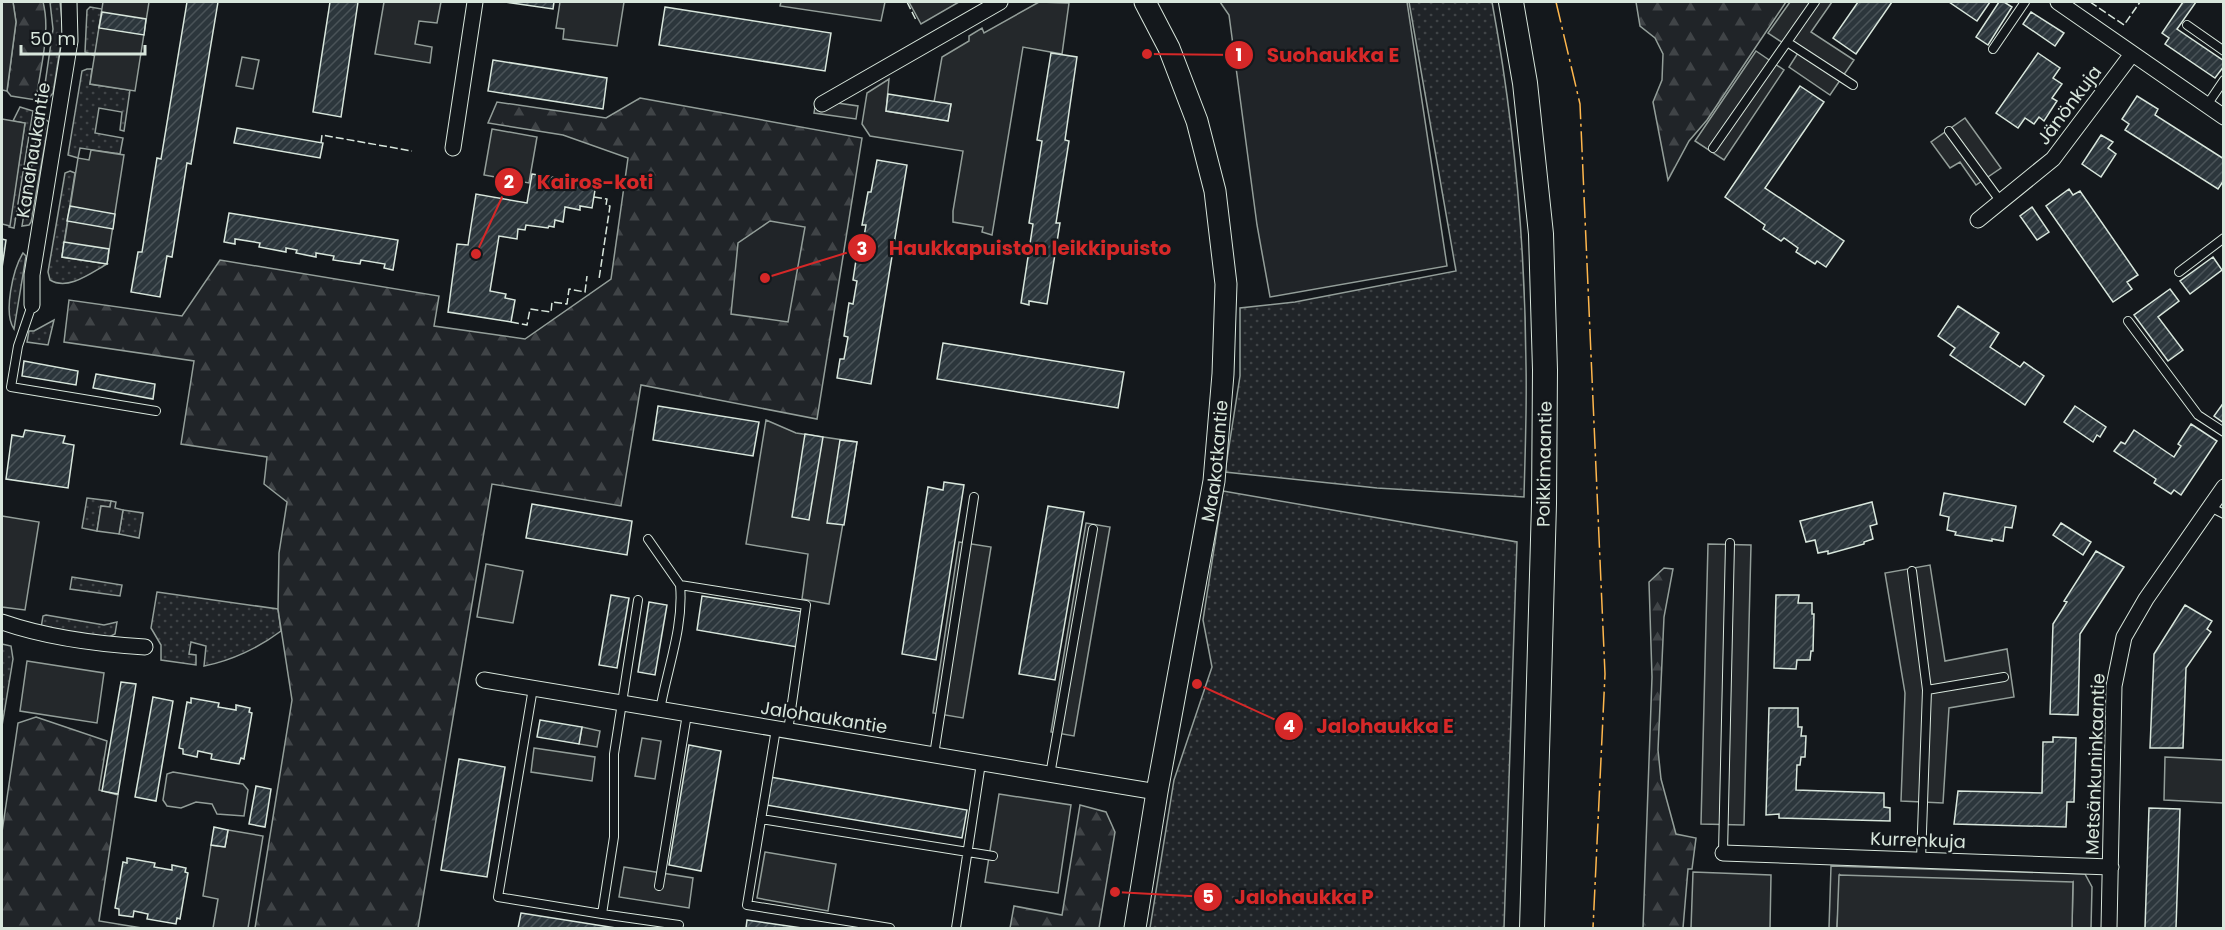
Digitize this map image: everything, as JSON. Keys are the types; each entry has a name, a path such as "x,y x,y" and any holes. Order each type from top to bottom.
{"main road":[{"name":"Poikkimaantie","path":"1510,2 1525,83 1541,234 1545,370 1544,504 1532,928"}],"street":[{"name":"Kanahaukantie","path":"32,304 32,275 70,40 69,2"},
{"path":"453,148 475,2"},
{"path":"822,104 1000,2"},
{"name":"Maakotkantie","path":"1135,928 1157,792 1214,481 1223,374 1226,284 1215,191 1197,121 1169,48 1145,2"},
{"path":"2058,2 2223,117"},
{"name":"Jänönkuja","path":"1978,220 2054,159 2132,54"},
{"name":"Metsänkuninkaantie","path":"2109,928 2114,686 2124,637 2146,599 2217,510 2223,487"},
{"path":"2,622 36,634 108,645 145,647"},
{"name":"Jalohaukantie","path":"484,680 1157,792"},
{"name":"Kurrenkuja","path":"1723,853 2111,867"}],"lane":[{"path":"1713,148 1815,2"},
{"path":"1993,49 2025,2"},
{"path":"2187,25 2223,51"},
{"path":"1787,42 1853,85"},
{"path":"2207,105 2223,80"},
{"path":"1949,131 2001,202"},
{"path":"2179,272 2223,238"},
{"path":"32,304 18,346 11,387 156,411"},
{"path":"2128,321 2198,415 2223,432"},
{"path":"934,755 974,497"},
{"path":"1050,775 1093,529"},
{"path":"648,539 680,585 681,600 677,632 660,710"},
{"path":"1723,853 1730,543"},
{"path":"1912,571 1927,690 1921,860"},
{"path":"680,585 806,605 782,730 761,819 747,905 890,928"},
{"path":"602,914 614,837 614,754 638,600"},
{"path":"1927,690 2004,677"},
{"path":"533,688 498,897 679,925"},
{"path":"659,886 687,714"},
{"path":"956,928 981,763"},
{"path":"761,819 993,856"}],"green space":[{"path":"13,2 43,2 46,26 36,100 11,96 7,91 16,22"},
{"path":"50,2 60,2 63,30 53,93 49,98 43,98 53,29"},
{"path":"1220,2 1407,2 1447,266 1270,297 1257,225 1229,15"},
{"path":"1409,2 1492,2 1512,137 1521,228 1526,382 1524,497 1377,488 1225,472 1240,376 1240,308 1295,302 1456,271"},
{"path":"1636,2 1786,2 1707,120 1689,141 1668,180 1653,102 1662,80 1663,54 1655,38 1640,26"},
{"path":"90,7 102,9 95,56 85,52 87,10"},
{"path":"242,57 259,60 253,89 236,86"},
{"path":"92,69 90,84 130,90 124,131 120,130 122,112 99,108 95,133 123,138 120,154 80,148 78,158 68,155 82,71"},
{"path":"640,98 862,138 817,419 641,385 621,506 492,484 418,928 255,928 292,700 278,609 279,553 287,502 264,484 267,457 181,444 194,361 64,342 69,300 182,316 220,260 439,296 434,326 525,339 611,279 628,158 563,135 488,123 497,102 606,118"},
{"path":"20,107 33,111 14,228 9,227 25,123 13,121"},
{"path":"40,115 49,122 31,222 29,225 22,226"},
{"path":"70,171 75,173 62,256 107,264 79,280 57,283 50,280 48,272 65,173"},
{"path":"770,221 805,227 788,322 731,314 738,243"},
{"path":"23,253 26,256 14,329 9,313 9,302 16,269"},
{"path":"54,320 48,345 27,342 29,331 34,331"},
{"path":"1223,491 1517,542 1504,928 1150,928 1174,780 1212,667 1203,620"},
{"path":"87,498 111,501 110,507 101,506 97,531 82,528"},
{"path":"111,501 116,502 115,508 123,510 119,534 97,531 101,506 110,507"},
{"path":"123,510 143,513 139,538 119,534"},
{"path":"1664,568 1673,569 1664,617 1658,750 1661,779 1676,834 1696,838 1692,869 1688,869 1683,928 1643,928 1652,677 1649,582"},
{"path":"72,577 122,585 120,596 70,589"},
{"path":"157,592 278,609 281,631 245,653 214,664 204,666 206,646 191,642 189,654 196,655 196,665 161,660 161,645 151,628"},
{"path":"43,616 104,625 117,622 115,634 107,638 41,628"},
{"path":"2,644 11,646 13,659 2,726"},
{"path":"36,717 107,741 99,790 118,795 99,921 142,928 2,928 2,832 18,723"},
{"path":"173,772 243,784 248,790 244,816 217,814 212,804 196,802 181,808 167,806 163,800 167,774"},
{"path":"1080,805 1106,812 1115,832 1099,928 1010,928 1014,906 1062,915"},
{"path":"1831,866 2085,874 2092,887 2091,928 2072,928 2073,882 2023,928 2024,881 1983,880 1882,928 1840,875 1837,928 1829,928"}],"shaded area":[{"path":"2,2 13,2 16,22 7,91 2,90"},
{"path":"103,2 149,2 135,91 90,84"},
{"path":"384,2 441,2 437,23 419,21 415,44 432,47 430,63 375,54"},
{"path":"560,2 624,2 617,46 563,39 564,29 556,28"},
{"path":"781,2 885,2 881,21 780,6"},
{"path":"909,2 959,2 921,24"},
{"path":"1039,2 1069,3 1062,54 1023,47 992,235 982,232 983,227 953,222 963,151 870,136 862,124 867,93 889,79 886,111 948,121 951,104 934,102 942,57 969,41 969,36 982,28 984,33"},
{"path":"1790,2 1832,2 1811,32 1854,60 1830,95 1789,67 1798,53 1768,33"},
{"path":"1756,51 1784,70 1724,160 1695,141"},
{"path":"816,100 858,106 856,119 814,113"},
{"path":"1965,118 2001,168 1976,185 1960,162 1950,168 1931,142"},
{"path":"2,119 25,123 10,226 2,224"},
{"path":"492,129 537,137 529,183 484,175"},
{"path":"91,150 124,155 107,264 62,257 78,158 89,160"},
{"path":"766,420 796,433 857,442 829,604 802,599 808,554 746,544"},
{"path":"2,516 39,522 25,610 2,607"},
{"path":"1086,523 1110,527 1074,736 1051,732"},
{"path":"959,542 991,547 963,718 933,713"},
{"path":"1708,544 1751,545 1744,825 1701,824"},
{"path":"486,564 523,571 513,623 477,617"},
{"path":"1930,565 1945,661 2007,649 2014,697 1949,708 1943,803 1901,801 1905,693 1885,573"},
{"path":"27,661 104,673 97,723 20,711"},
{"path":"582,727 600,731 597,747 579,744"},
{"path":"642,738 661,741 655,779 635,776"},
{"path":"534,748 595,757 592,781 531,772"},
{"path":"2165,757 2223,760 2223,803 2164,800"},
{"path":"999,794 1071,805 1058,893 985,882"},
{"path":"228,830 263,836 248,928 213,928 218,899 203,896 211,845 225,847"},
{"path":"765,852 836,864 828,911 757,898"},
{"path":"624,867 693,878 689,908 619,897"},
{"path":"1693,872 1771,875 1770,928 1691,928"},
{"path":"1839,875 2073,882 2072,928 1837,928"}],"building":[{"path":"187,2 218,2 191,164 187,163 172,257 167,256 160,297 131,292 138,252 142,252 157,158 161,159"},
{"path":"330,2 358,2 341,117 313,112"},
{"path":"505,2 554,2 553,9"},
{"path":"1858,2 1892,2 1856,54 1833,38"},
{"path":"1949,2 1990,2 1977,21"},
{"path":"1999,2 2012,7 1988,45 1976,37"},
{"path":"2183,2 2196,2 2177,29 2224,61 2224,66 2215,78 2165,44 2169,38 2162,33"},
{"path":"665,7 831,33 825,71 659,45"},
{"path":"102,12 146,19 144,35 99,28"},
{"path":"2031,12 2064,33 2055,46 2023,24"},
{"path":"1051,53 1077,57 1065,140 1069,141 1056,223 1060,223 1047,304 1029,301 1029,305 1021,303 1033,224 1029,223 1042,141 1037,140"},
{"path":"2038,53 2060,68 2053,78 2062,84 2052,98 2057,101 2044,121 2039,117 2034,124 2025,118 2018,128 1996,113"},
{"path":"493,60 607,78 603,109 488,91"},
{"path":"1800,86 1824,102 1765,188 1844,241 1826,267 1817,261 1815,264 1796,252 1798,248 1784,238 1781,241 1763,229 1765,225 1725,197"},
{"path":"888,94 951,104 948,121 886,111"},
{"path":"2137,96 2158,109 2155,115 2224,159 2224,180 2218,189 2125,130 2129,124 2122,119"},
{"path":"237,128 323,143 320,158 234,143"},
{"path":"2101,135 2113,142 2108,148 2116,154 2101,177 2082,164"},
{"path":"877,160 907,165 871,384 837,378 840,359 844,359 848,337 844,336 849,303 853,304 857,281 853,280 858,247 862,248 866,225 862,225"},
{"path":"532,174 596,184 592,208 580,206 580,210 565,207 563,222 555,220 554,227 526,225 525,230 518,229 517,239 499,236 490,291 506,294 505,298 515,300 511,322 448,312 457,244 468,245 476,194 527,203"},
{"path":"2069,189 2073,195 2080,191 2138,275 2127,282 2132,289 2113,302 2046,206"},
{"path":"70,206 115,214 113,229 67,221"},
{"path":"2032,207 2049,232 2037,240 2020,216"},
{"path":"229,213 398,240 393,270 384,268 385,264 361,260 360,264 333,260 334,256 316,253 316,257 296,253 297,250 286,248 286,252 259,247 260,243 235,239 235,244 224,242"},
{"path":"2,239 6,240 2,268"},
{"path":"64,242 109,249 107,264 62,257"},
{"path":"2213,257 2222,270 2190,294 2180,281"},
{"path":"2170,289 2179,301 2158,317 2183,350 2168,361 2134,315"},
{"path":"1958,306 1999,333 1990,347 2020,367 2024,362 2044,376 2025,405 1950,355 1955,348 1938,336"},
{"path":"943,343 1124,372 1118,408 937,379"},
{"path":"24,361 78,371 76,385 22,376"},
{"path":"96,374 155,384 153,399 93,388"},
{"path":"2224,402 2224,423 2214,416"},
{"path":"658,406 759,422 753,456 653,440"},
{"path":"2075,406 2106,427 2100,437 2097,435 2093,442 2064,422"},
{"path":"2191,424 2217,441 2181,495 2174,490 2171,494 2154,483 2156,479 2114,451 2121,442 2125,444 2134,430 2174,457 2181,446 2178,444"},
{"path":"25,430 65,436 63,443 74,445 68,488 6,479 12,435 23,437"},
{"path":"805,434 823,437 809,520 792,517"},
{"path":"840,440 857,442 844,525 827,523"},
{"path":"944,482 964,485 936,660 902,654 928,487 943,490"},
{"path":"1944,493 2016,506 2012,528 2005,527 2003,541 1955,535 1956,532 1947,530 1949,517 1940,515"},
{"path":"1872,502 1877,524 1870,526 1873,539 1864,544 1828,554 1828,551 1818,553 1815,540 1806,542 1800,521"},
{"path":"532,504 632,521 627,555 526,538"},
{"path":"1048,506 1084,512 1055,680 1019,674"},
{"path":"2061,523 2091,542 2083,555 2053,535"},
{"path":"2096,551 2124,567 2080,634 2078,715 2050,714 2053,624 2067,602 2064,601"},
{"path":"611,595 629,598 617,668 599,665"},
{"path":"1776,595 1799,595 1798,603 1812,603 1813,651 1811,651 1810,660 1797,660 1796,669 1774,668"},
{"path":"702,596 803,612 797,647 697,630"},
{"path":"649,602 667,605 655,675 638,672"},
{"path":"2185,605 2212,621 2207,629 2211,632 2186,668 2183,748 2150,748 2154,654"},
{"path":"121,682 136,684 118,794 102,791"},
{"path":"153,697 173,701 156,801 135,797"},
{"path":"191,698 219,703 218,707 236,710 236,705 250,708 249,712 252,713 244,759 241,758 239,764 211,759 212,754 198,751 197,757 183,754 183,749 179,748 187,702 191,703"},
{"path":"1769,708 1798,708 1798,727 1802,727 1801,736 1806,736 1805,757 1801,757 1800,765 1797,765 1796,790 1884,793 1884,807 1890,808 1890,821 1779,818 1779,814 1766,815"},
{"path":"540,720 582,727 579,744 537,737"},
{"path":"2053,737 2076,738 2074,802 2067,802 2066,827 1954,824 1958,791 2042,793 2043,742 2053,742"},
{"path":"689,745 721,751 701,871 669,865"},
{"path":"459,759 505,767 487,877 441,870"},
{"path":"770,777 967,810 962,838 766,805"},
{"path":"256,786 271,789 265,827 249,824"},
{"path":"2149,808 2180,809 2176,928 2145,928"},
{"path":"214,827 228,830 225,847 211,845"},
{"path":"127,858 155,863 154,867 172,870 172,865 186,868 185,872 188,873 180,919 177,918 176,924 147,919 148,914 134,911 133,917 119,915 119,909 115,908 123,862 127,863"},
{"path":"521,913 616,928 518,928"},
{"path":"747,920 802,928 746,928"}],"fence":[{"path":"907,2 916,20"},
{"path":"2090,2 2124,25 2140,2"},
{"path":"321,143 322,135 412,151"},
{"path":"594,197 607,199 606,205 610,206 599,279"},
{"path":"511,322 527,325 530,309 551,312 552,302 567,304 569,289 585,292 587,276"}],"power":[{"path":"1556,2 1580,104 1605,674 1593,928"}],"place":[{"name":"Suohaukka E","path":"1147,54"},
{"name":"Kairos-koti","path":"476,254"},
{"name":"Haukkapuiston leikkipuisto","path":"765,278"},
{"name":"Jalohaukka E","path":"1197,684"},
{"name":"Jalohaukka P","path":"1115,892"}]}
